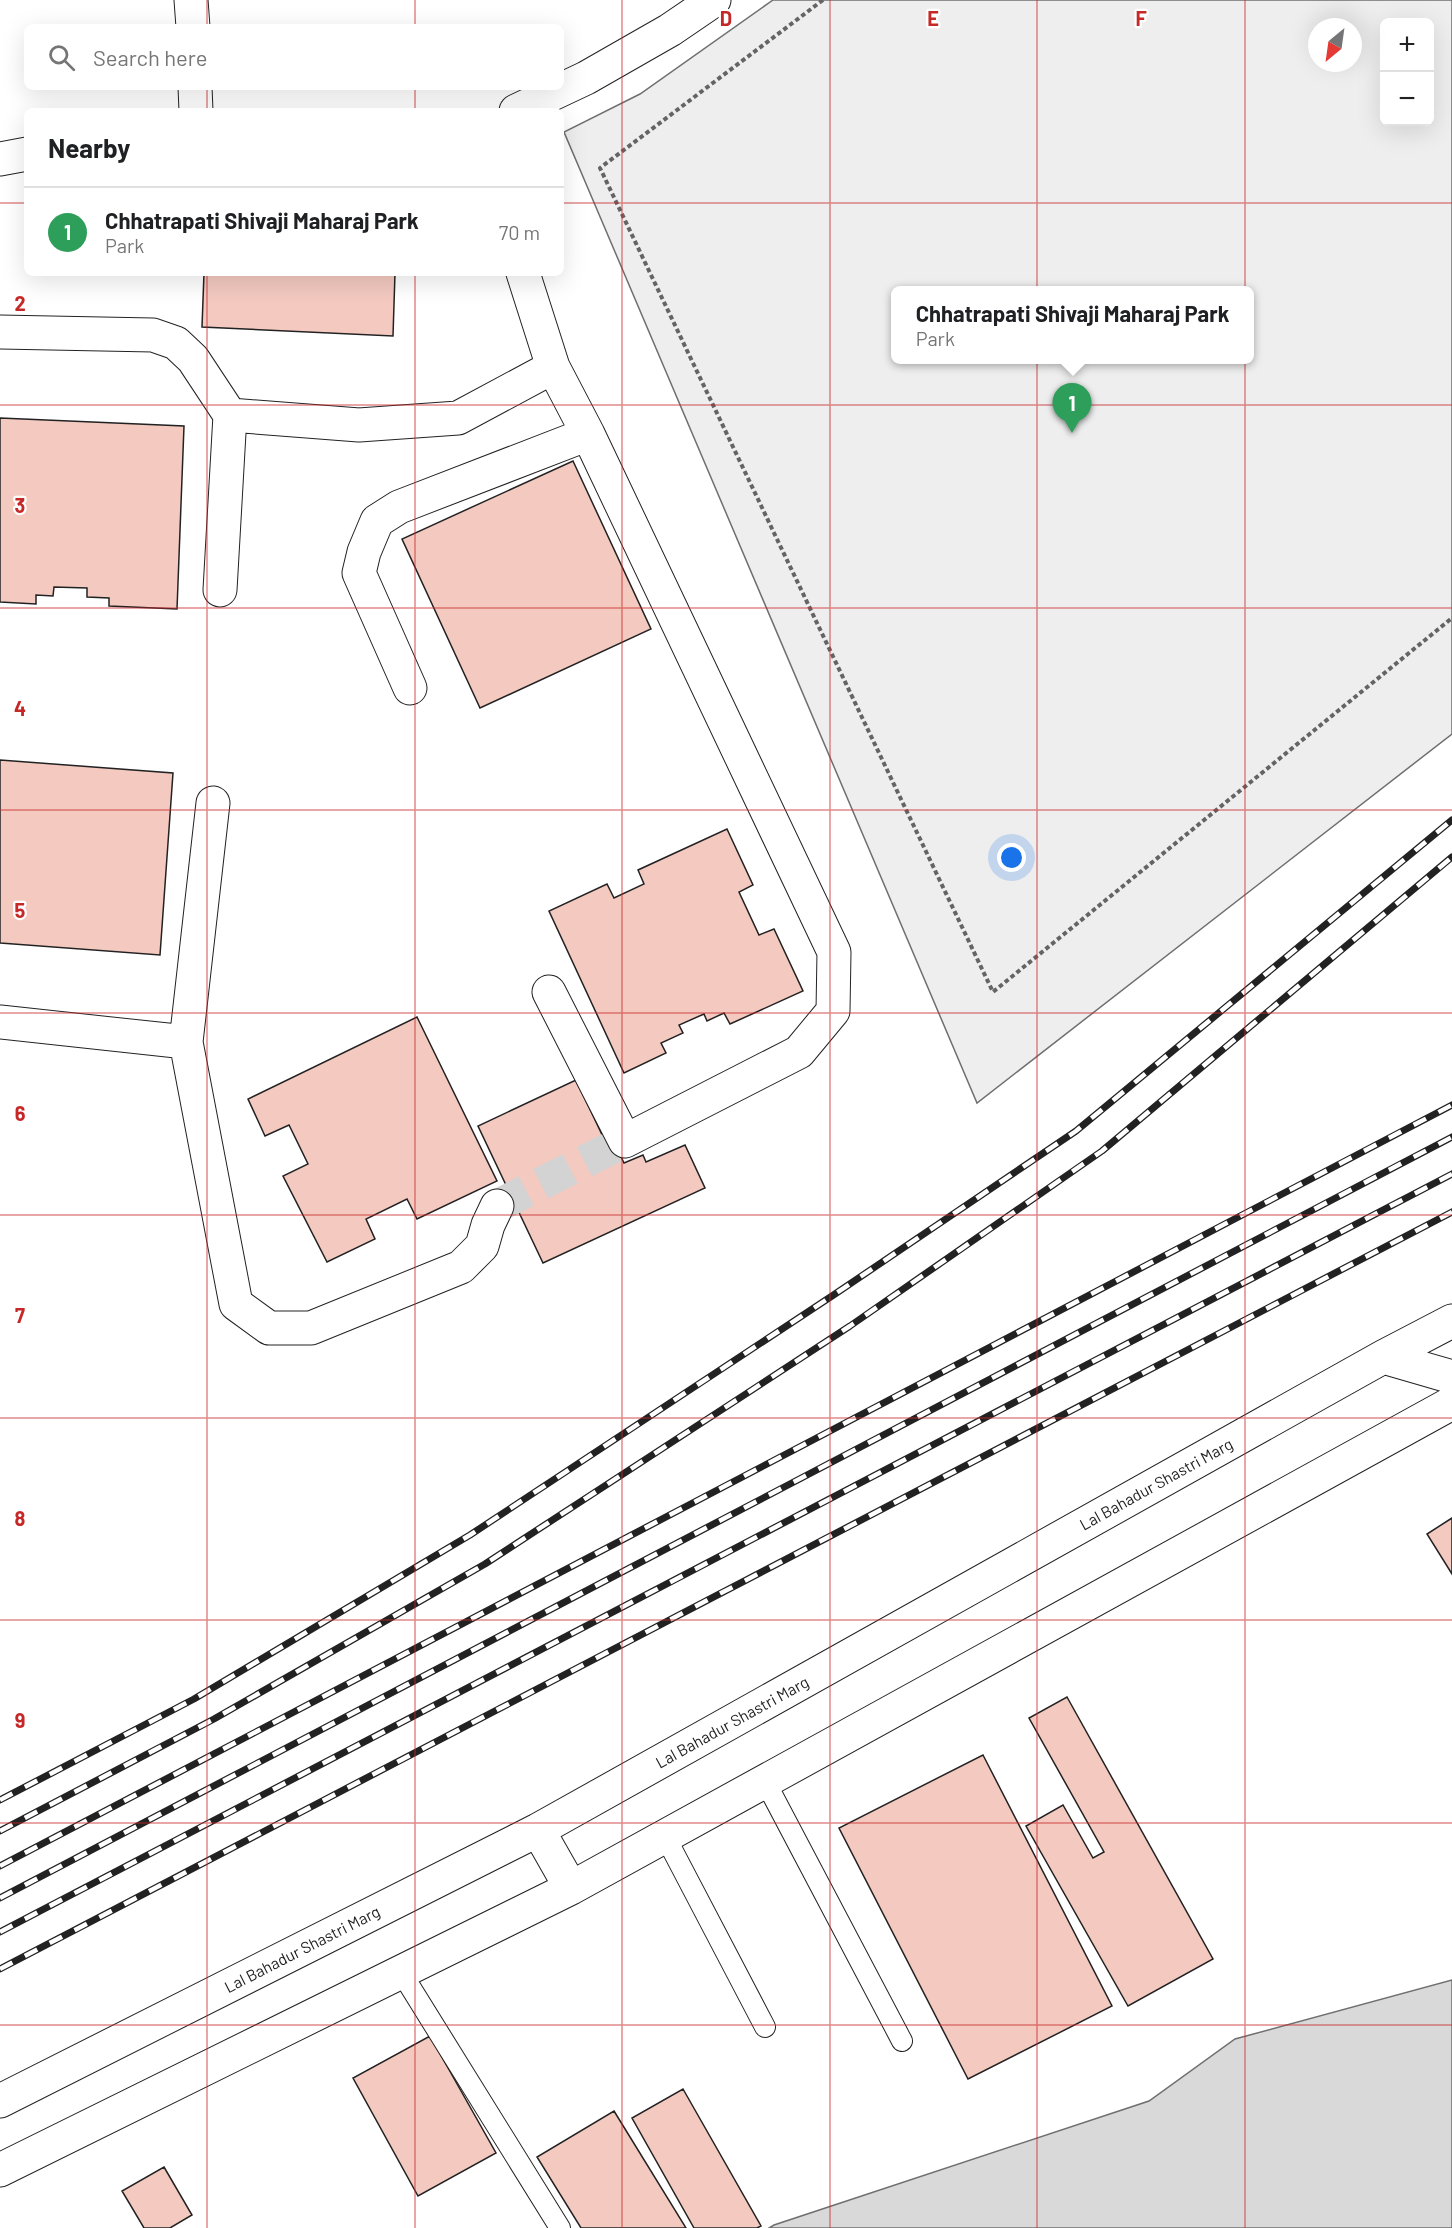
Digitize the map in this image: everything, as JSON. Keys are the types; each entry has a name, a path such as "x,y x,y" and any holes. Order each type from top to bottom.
{"street":[{"path":"191,0 193,24"},
{"path":"564,88 670,30 714,0"},
{"path":"195,90 196,108"},
{"path":"522,108 561,90"},
{"path":"0,159 24,155"},
{"path":"524,276 553,367 588,435 834,952 832,1011 799,1052 625,1141 549,992"},
{"path":"0,332 153,334 176,343 193,359 230,415 220,590"},
{"path":"230,415 358,425 458,418 553,367"},
{"path":"410,688 359,573 364,552 377,521 399,507 588,435"},
{"path":"213,803 186,1042 236,1304 269,1328 310,1328 461,1267 482,1246 497,1206"},
{"path":"0,1022 186,1042"},
{"name":"Lal Bahadur Shastri Marg","path":"0,2101 538,1830 1452,1321"},
{"path":"1383,1358 1452,1377"},
{"path":"0,2170 571,1888 1452,1403"},
{"path":"538,1830 571,1888"}],"lane":[{"path":"765,1781 902,2041"},
{"path":"665,1836 765,2027"},
{"path":"400,1972 560,2228"}],"path":[{"path":"823,0 600,168 993,992 1452,618"}],"shaded area":[{"path":"773,0 1452,0 1452,734 977,1103 564,132 640,94"},
{"path":"1452,1980 1452,2228 769,2228 1149,2101 1235,2039"}],"building":[{"path":"204,276 395,276 393,336 202,327"},
{"path":"0,418 184,426 177,609 109,606 109,598 87,597 87,588 54,587 53,596 36,595 36,604 0,602"},
{"path":"573,461 651,629 480,708 402,539"},
{"path":"0,760 173,773 160,955 0,943"},
{"path":"727,829 753,885 739,892 759,935 774,929 803,991 730,1024 724,1013 707,1021 704,1014 679,1025 683,1033 661,1043 666,1053 624,1073 549,911 607,884 614,898 644,884 638,870"},
{"path":"417,1017 497,1181 417,1219 407,1199 366,1219 375,1239 327,1262 283,1176 308,1164 289,1125 265,1136 248,1099"},
{"path":"576,1080 605,1141 612,1137 624,1163 643,1155 646,1162 685,1145 705,1188 543,1263 478,1126"},
{"path":"1452,1518 1452,1574 1427,1534"},
{"path":"1067,1697 1213,1959 1128,2006 1026,1826 1063,1805 1093,1858 1104,1852 1029,1718"},
{"path":"983,1755 1112,2006 968,2079 839,1828"},
{"path":"430,2036 496,2153 418,2196 353,2078"},
{"path":"683,2089 761,2226 757,2228 694,2228 632,2118"},
{"path":"614,2111 686,2228 581,2228 537,2157"},
{"path":"164,2167 192,2215 170,2228 144,2228 122,2191"}],"tunnel":[{"path":"497,1206 625,1141"}],"railway":[{"path":"0,1800 194,1699 470,1535 835,1294 1076,1131 1452,820"},
{"path":"0,1831 214,1719 485,1564 850,1326 1102,1151 1452,857"},
{"path":"0,1866 1452,1105"},
{"path":"0,1898 1452,1137"},
{"path":"0,1932 1452,1174"},
{"path":"0,1969 1452,1212"}],"place":[{"name":"Chhatrapati Shivaji Maharaj Park","path":"1072,433"}]}
